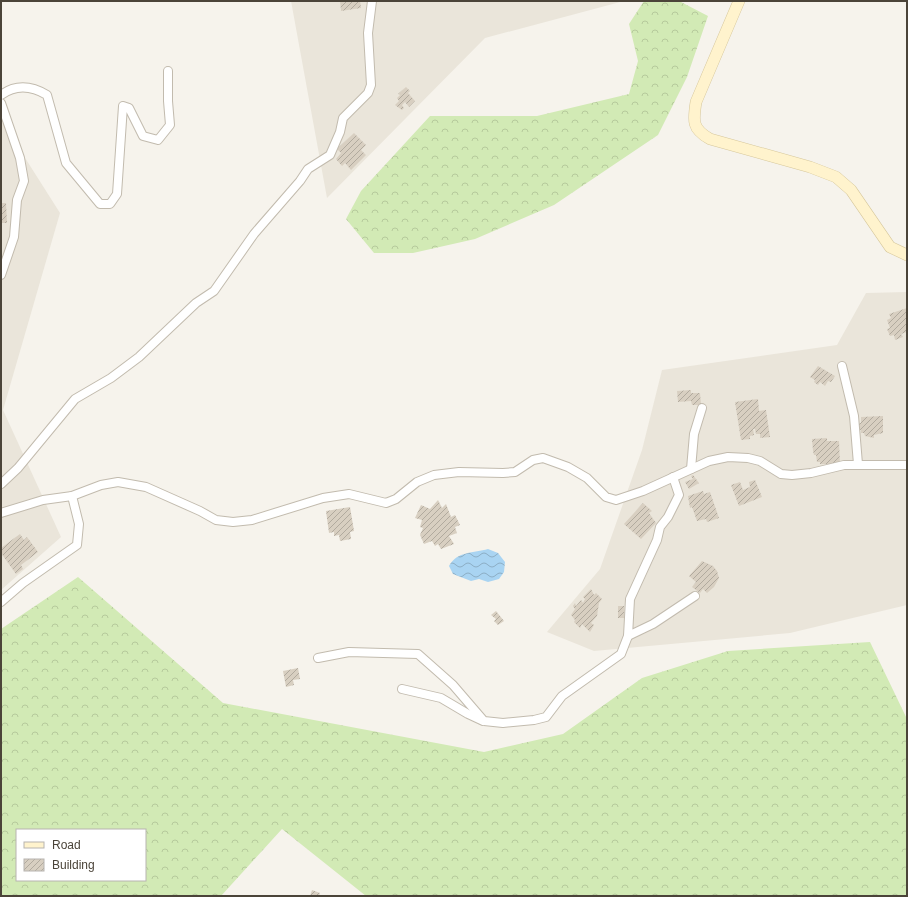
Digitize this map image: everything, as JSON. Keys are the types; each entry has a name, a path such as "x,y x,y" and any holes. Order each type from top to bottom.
{"main road":[{"path":"739,1 696,102 693,118 696,127 700,133 710,139 810,167 836,177 851,190 890,247 907,255"}],"street":[{"path":"1,484 18,468 75,399 111,378 133,361 196,303 214,291 254,234 300,181 308,169 330,155 340,132 343,118 368,93 372,85 368,33 372,1"},
{"path":"1,95 8,90 34,88 47,95 66,163 100,204 110,204 117,194 123,106 129,108 144,136 158,140 170,125 168,70"},
{"path":"1,103 20,158 24,181 17,200 14,237 1,275"},
{"path":"842,366 854,416 858,464"},
{"path":"691,469 694,434 702,408"},
{"path":"1,513 43,500 72,496 101,485 118,482 146,487 216,520 234,522 252,520 323,498 349,494 386,503 396,500 417,482 434,475 458,472 515,472 533,460 543,458 575,471 587,478 606,497 616,500 643,491 709,461 728,457 748,458 760,461 781,474 792,475 811,473 844,465 907,465"},
{"path":"402,689 441,698 468,714 484,721 503,723 534,720 546,717 562,696 621,654 628,636 630,599 657,540 660,527 668,517 679,495 673,477"},
{"path":"1,602 23,583 77,544 79,524 72,496"},
{"path":"628,636 653,624 695,596"},
{"path":"318,658 348,652 418,654 453,685 484,721"}],"shaded area":[{"path":"291,1 624,1 485,38 327,198"},
{"path":"1,120 60,213 3,410 61,537 1,590"},
{"path":"907,292 907,605 790,633 594,651 547,632 600,569 642,450 662,370 837,345 866,293"}],"green space":[{"path":"644,1 681,2 708,16 687,77 658,135 554,205 475,239 413,253 374,253 346,219 361,191 430,116 537,116 629,94 638,61 629,24"},
{"path":"78,577 223,703 484,752 563,734 642,678 728,651 870,642 907,719 907,896 366,896 282,829 221,896 1,896 1,629"}],"water":[{"path":"488,549 498,553 505,562 504,572 499,579 488,582 479,579 471,581 453,574 449,566 456,558 466,553"}],"building":[{"path":"340,1 360,1 361,8 341,11"},
{"path":"406,87 410,91 408,93 415,101 409,107 405,102 402,105 404,108 402,110 395,105 399,101 397,98 400,95 398,94"},
{"path":"354,133 366,145 361,150 366,155 351,170 345,163 342,166 336,159 341,153 337,149"},
{"path":"1,203 6,203 7,223 1,223"},
{"path":"907,308 907,332 901,334 903,337 895,340 894,335 890,336 887,329 890,328 887,320 891,318 889,314"},
{"path":"818,366 835,376 831,382 828,381 825,386 820,382 818,385 814,382 815,380 810,377"},
{"path":"691,390 691,393 700,393 701,405 692,405 691,401 678,402 677,391"},
{"path":"758,399 759,411 766,410 770,437 760,438 760,434 756,434 755,429 753,429 754,435 750,436 750,439 741,440 735,402"},
{"path":"883,416 883,433 874,435 874,438 865,436 864,433 861,433 861,430 857,430 857,423 861,423 861,417"},
{"path":"827,438 827,441 839,441 840,464 820,464 820,462 817,462 816,455 814,455 813,451 812,439"},
{"path":"693,475 699,483 689,489 685,482 693,479 691,476"},
{"path":"755,480 762,497 739,506 731,485 740,482 743,490 750,487 749,482"},
{"path":"703,491 704,494 710,492 719,518 707,522 706,519 697,521 692,507 690,508 688,496"},
{"path":"438,500 442,508 446,504 451,517 455,515 460,525 455,527 457,533 449,536 454,544 441,549 438,544 435,546 432,541 424,544 420,535 423,528 420,527 422,520 415,518 421,505 430,509"},
{"path":"643,503 652,511 649,513 656,523 641,539 624,524"},
{"path":"350,507 354,531 350,532 351,539 340,541 339,535 334,536 334,532 329,533 326,511"},
{"path":"20,534 24,540 27,537 38,552 21,565 23,569 16,574 1,553 1,548"},
{"path":"702,561 713,566 717,571 719,578 714,587 707,593 703,589 700,593 692,587 696,582 689,576"},
{"path":"591,589 594,595 596,593 602,599 599,603 597,616 591,623 594,625 590,632 582,624 580,628 574,622 575,620 571,615 575,609 573,606 575,603 576,606 581,600 583,603 585,599 583,597"},
{"path":"618,606 624,606 624,618 618,618"},
{"path":"496,611 504,621 498,625 494,621 496,619 491,615"},
{"path":"298,668 300,679 293,680 294,685 286,687 283,671"},
{"path":"312,890 320,893 319,896 310,896"}]}
